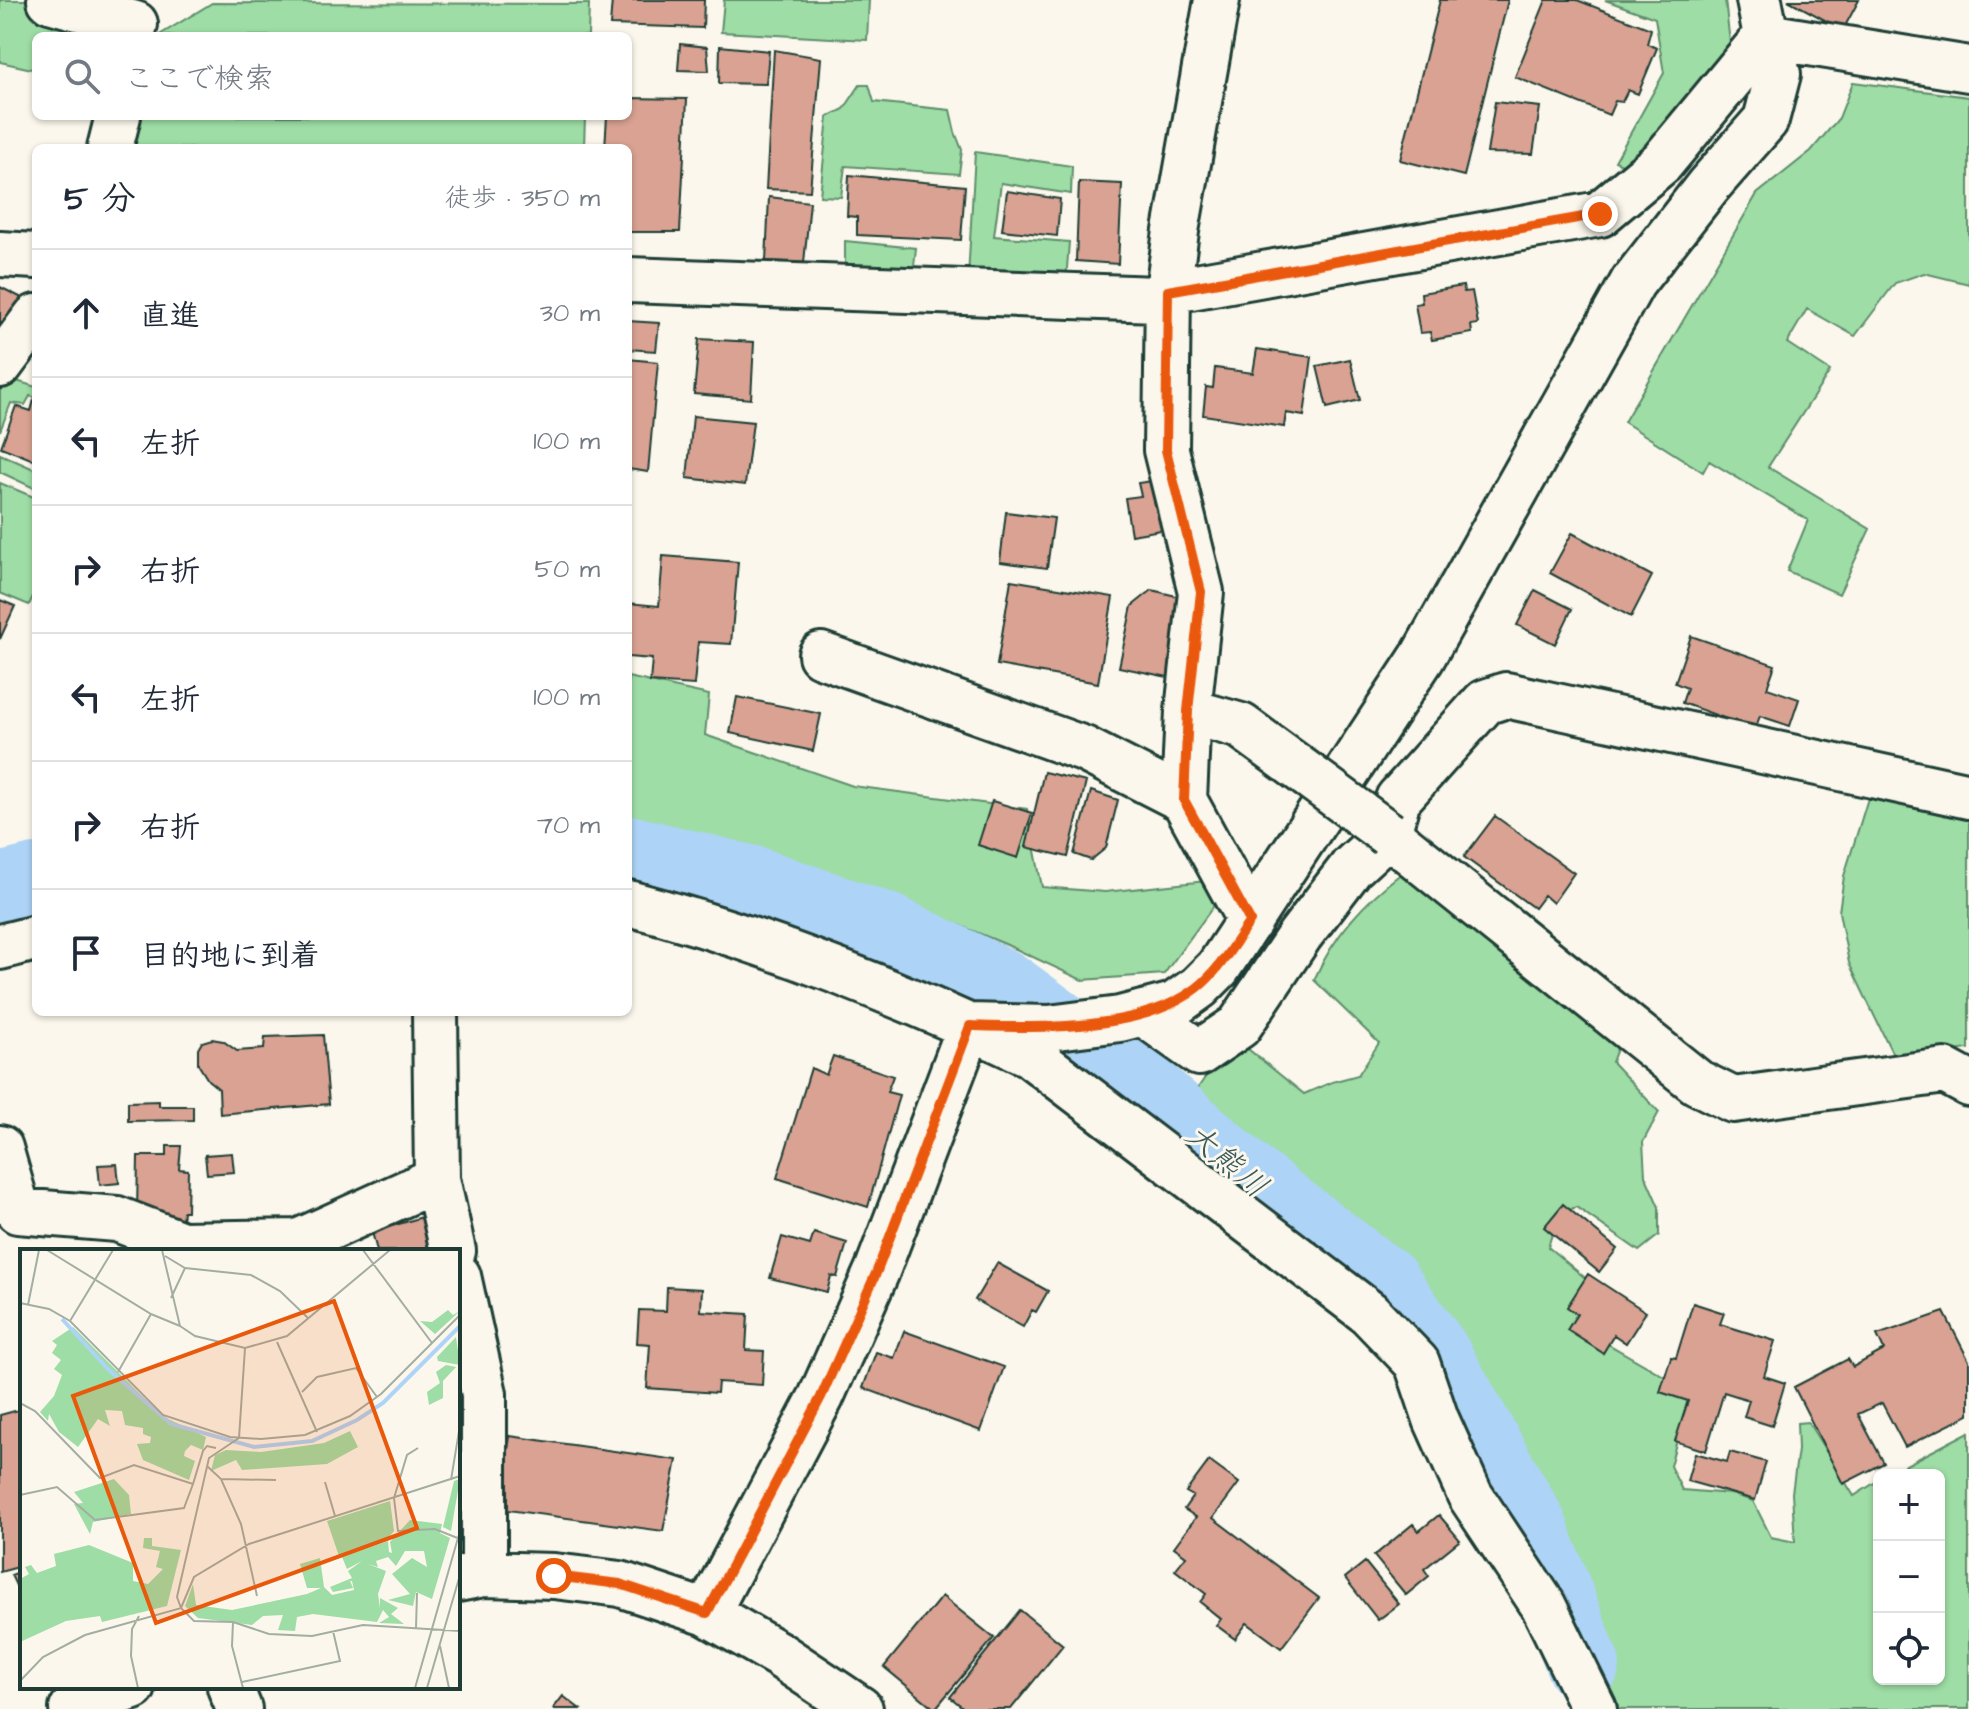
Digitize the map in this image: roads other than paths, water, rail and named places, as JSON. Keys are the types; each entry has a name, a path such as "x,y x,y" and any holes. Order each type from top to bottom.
{"street":[{"path":"50,0 135,24 133,32"},
{"path":"1217,0 1168,291 1166,450 1201,592 1188,711 1184,800 1250,921"},
{"path":"632,280 1157,299 1168,291 1600,214 1662,162 1762,18"},
{"path":"1762,18 1969,69"},
{"path":"970,1026 1049,1028 1132,1016 1174,1005 1218,968 1422,658 1633,282 1708,186 1766,120 1778,74 1762,18"},
{"path":"111,144 117,120"},
{"path":"0,254 32,256"},
{"path":"0,365 32,322"},
{"path":"821,655 1084,749 1184,800"},
{"path":"1132,1016 1199,1053 1239,1026 1300,935 1352,867 1388,834 1398,799 1485,702 1506,695 1969,796"},
{"path":"1188,711 1241,726 1388,834 1697,1082 1733,1100 1945,1071 1969,1084"},
{"path":"632,904 700,921 810,960 970,1026 1029,1054 1369,1313 1417,1363 1436,1419 1470,1495 1543,1605 1594,1709"},
{"path":"0,947 32,939"},
{"path":"435,1016 437,1179 453,1249"},
{"path":"707,1613 821,1397 877,1271 970,1026"},
{"path":"0,1148 18,1211 117,1219 182,1244 298,1242 437,1179"},
{"path":"460,1285 484,1394 471,1576 554,1576 620,1584 707,1613 778,1654 839,1704"},
{"path":"72,1709 127,1689"},
{"path":"231,1689 239,1709"}],"waterway":[{"name":"大熊川","path":"632,853 753,883 889,931 1001,985 1149,1093 1248,1180 1384,1284 1434,1355 1530,1526 1583,1665"},
{"name":"大熊川","path":"0,890 32,882"}]}
